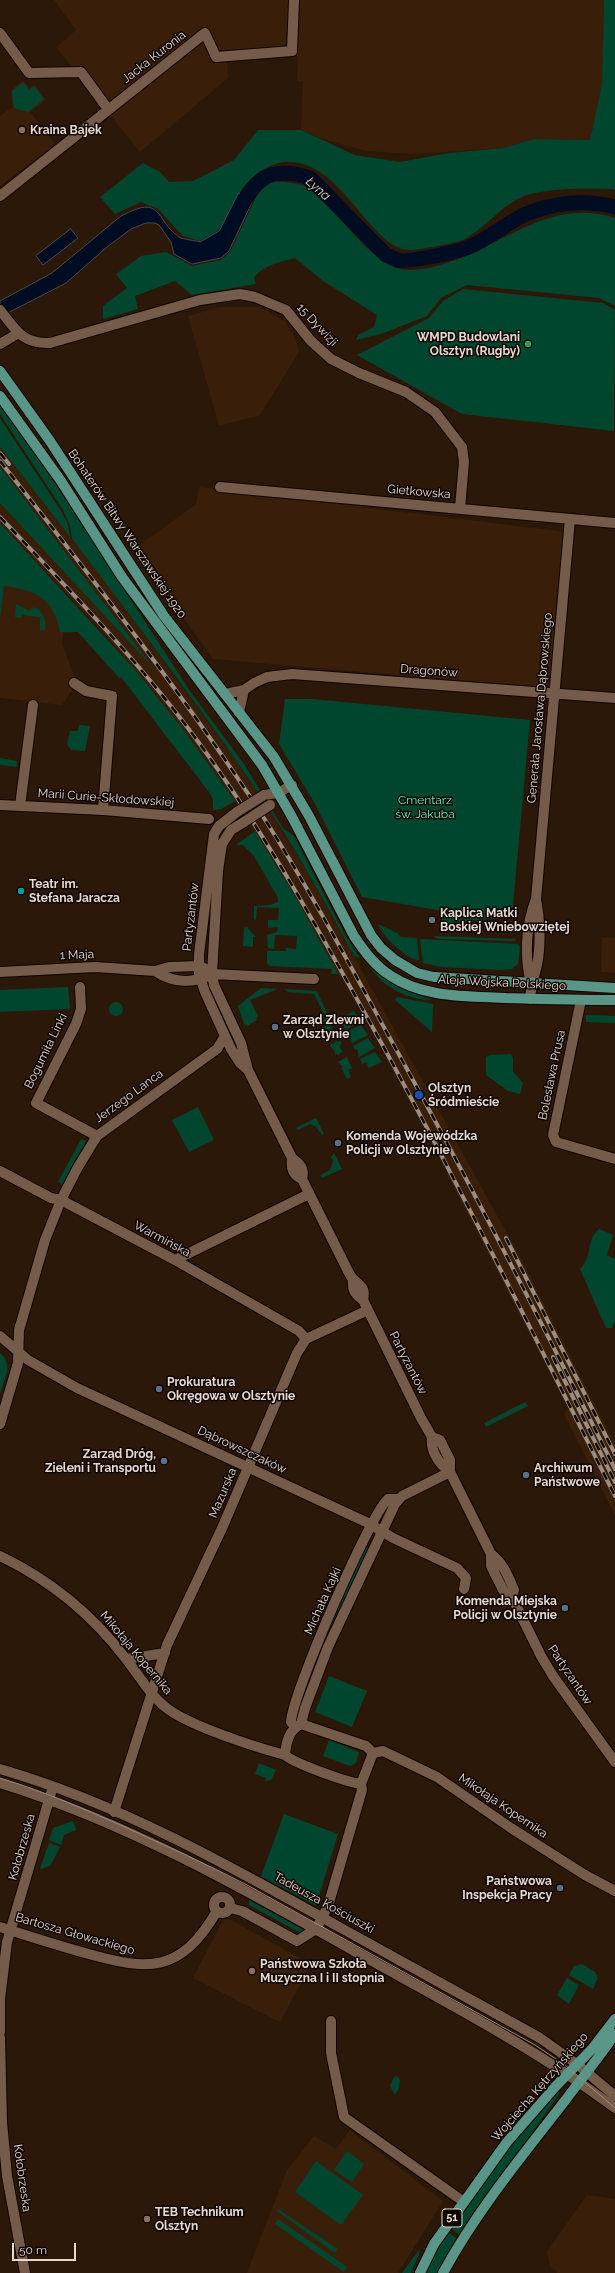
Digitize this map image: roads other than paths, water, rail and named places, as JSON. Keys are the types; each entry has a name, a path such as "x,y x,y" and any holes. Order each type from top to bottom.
{"main road":[{"name":"Bohaterów Bitwy Warszawskiej 1920","path":"0,371 50,441 164,616 274,757 292,785"},
{"name":"Bohaterów Bitwy Warszawskiej 1920","path":"0,396 61,481 122,577 258,759 278,793"},
{"name":"Aleja Wojska Polskiego","path":"292,785 362,920 381,948 394,960 417,973 434,977 615,988"},
{"name":"Aleja Wojska Polskiego","path":"278,793 354,936 364,951 378,966 391,976 420,989 462,996 530,999 615,1000"},
{"name":"Wojciecha Kętrzyńskiego","path":"420,2273 434,2244 512,2136 567,2075 578,2065 615,2019"},
{"name":"Wojciecha Kętrzyńskiego","path":"443,2273 482,2212 588,2073 615,2034"}],"street":[{"name":"Jacka Kuronia","path":"0,196 205,33 216,57 292,51 294,0"},
{"path":"0,33 29,73 81,72 108,109"},
{"name":"15 Dywizji","path":"17,334 37,344 50,343 200,300 240,294 255,297 286,310 311,342 331,359 359,373 406,392 435,412 462,447 464,462 460,508"},
{"path":"0,310 17,334 0,344"},
{"name":"Gietkowska","path":"220,487 615,523"},
{"name":"Generała Jarosława Dąbrowskiego","path":"530,999 531,983 537,964 539,915 536,899 570,519"},
{"name":"Dragonów","path":"225,694 244,690 254,683 266,678 292,674 615,698"},
{"path":"74,683 86,691 112,696 103,810"},
{"path":"239,712 244,690"},
{"path":"20,806 33,705"},
{"name":"Partyzantów","path":"248,1070 240,1063 231,1049 200,979 199,966 214,834 227,819 264,795 278,793 292,785"},
{"name":"Partyzantów","path":"278,793 270,805 244,822 225,837 220,856 212,974 214,985 241,1043 248,1070 292,1158 302,1167 304,1172 302,1179 353,1279 352,1287 356,1295 363,1300 432,1437 431,1445 441,1465 450,1472 491,1554 501,1562 514,1590 512,1596 553,1676 615,1762"},
{"name":"Marii Curie-Skłodowskiej","path":"0,805 103,810 209,819 227,819"},
{"path":"209,819 214,834"},
{"name":"1 Maja","path":"0,972 95,967 155,971 169,967 199,966 212,974"},
{"name":"1 Maja","path":"155,971 166,978 188,981 200,979 212,974 314,979"},
{"name":"Bogumiła Linki","path":"80,987 81,1009 76,1024 36,1103 97,1136"},
{"name":"Bolesława Prusa","path":"581,1000 553,1135 556,1142 615,1159"},
{"name":"Jerzego Lanca","path":"0,1424 18,1364 19,1330 45,1240 61,1200 97,1136 216,1049 225,1036"},
{"path":"216,1049 231,1049"},
{"name":"Warmińska","path":"0,1171 47,1196 61,1200 176,1260 298,1331 306,1339"},
{"path":"176,1260 309,1194"},
{"path":"306,1339 368,1310"},
{"name":"Dąbrowszczaków","path":"0,1336 18,1351 52,1375 77,1388 372,1525 382,1532 458,1568 466,1578 464,1588"},
{"name":"Mazurska","path":"114,1812 165,1653 248,1468 297,1353 306,1339"},
{"name":"Michała Kajki","path":"399,1499 328,1647 298,1725 291,1722 291,1713 307,1668 372,1525 385,1501 388,1499 399,1499 450,1472"},
{"name":"Mikołaja Kopernika","path":"0,1556 41,1577 64,1594 96,1625 126,1658 151,1694 178,1716 266,1750 285,1755 296,1762 355,1783 362,1784"},
{"path":"126,1658 165,1653"},
{"path":"285,1755 286,1745 298,1725 366,1746 373,1753 362,1784 359,1804 330,1900 316,1929"},
{"name":"Mikołaja Kopernika","path":"373,1753 383,1751 437,1777 511,1828 585,1875 615,1891"},
{"name":"Tadeusza Kościuszki","path":"0,1769 52,1787 114,1812 210,1856 540,2038 578,2065 615,2096"},
{"path":"0,1783 49,1799 217,1875 499,2032 580,2083 615,2108"},
{"name":"Kołobrzeska","path":"0,2032 4,1962 10,1930 52,1787"},
{"name":"Bartosza Głowackiego","path":"0,1926 23,1936 115,1962 135,1965 152,1964 169,1960 182,1953 203,1934 216,1911 214,1904 217,1899 222,1897 229,1900 230,1908 242,1911 297,1941 316,1929"},
{"path":"331,2021 331,2053 344,2117 464,2202"},
{"name":"Kołobrzeska","path":"0,2037 2,2122 7,2176 25,2273"}],"water":[{"path":"239,193 252,202 229,251 221,258 192,264 174,254 171,242 159,225 155,223 146,223 131,229 107,247 66,283 0,317 0,301 52,273 121,216 145,207 152,208 179,237 200,242 219,231"},
{"path":"71,229 78,238 43,265 36,256"}],"waterway":[{"name":"Łyna","path":"236,216 249,193 256,184 264,178 273,174 296,174 310,178 386,255 403,261 455,252 469,247 485,239 523,215 552,206 573,203 594,203 615,207"}],"tram line":[{"path":"0,1778 48,1794 125,1827 247,1885 535,2045 565,2065 615,2108"}],"railway":[{"path":"0,453 9,464"},
{"path":"0,461 135,635 232,769 279,841 341,949 445,1139 531,1303 615,1469"},
{"path":"0,517 108,632 159,691 207,754 277,860 299,896 382,1044 442,1156 615,1496"},
{"path":"506,1238 615,1454"},
{"path":"553,1357 615,1482"}],"place":[{"name":"Kraina Bajek","path":"22,130"},
{"name":"WMPD Budowlani Olsztyn (Rugby)","path":"528,344"},
{"name":"Teatr im. Stefana Jaracza","path":"21,891"},
{"name":"Kaplica Matki Boskiej Wniebowziętej","path":"432,920"},
{"name":"Zarząd Zlewni w Olsztynie","path":"275,1027"},
{"name":"Olsztyn Śródmieście","path":"419,1095"},
{"name":"Komenda Wojewódzka Policji w Olsztynie","path":"338,1143"},
{"name":"Prokuratura Okręgowa w Olsztynie","path":"159,1389"},
{"name":"Zarząd Dróg, Zieleni i Transportu","path":"164,1461"},
{"name":"Archiwum Państwowe","path":"526,1475"},
{"name":"Komenda Miejska Policji w Olsztynie","path":"565,1608"},
{"name":"Państwowa Inspekcja Pracy","path":"560,1888"},
{"name":"Państwowa Szkoła Muzyczna I i II stopnia","path":"252,1971"},
{"name":"TEB Technikum Olsztyn","path":"147,2219"}],"park label":[{"name":"Cmentarz św. Jakuba","path":"425,807"}]}
